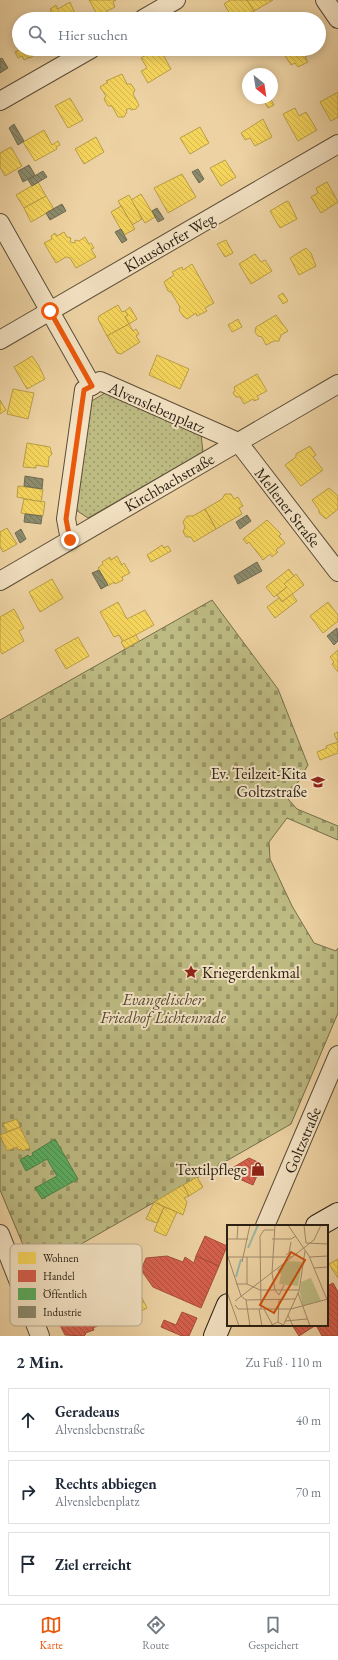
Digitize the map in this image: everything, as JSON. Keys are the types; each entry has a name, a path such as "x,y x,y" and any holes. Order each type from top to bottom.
{"street":[{"path":"155,12 176,0"},
{"path":"325,0 338,19"},
{"path":"0,101 79,56"},
{"name":"Klausdorfer Weg","path":"0,340 338,144"},
{"path":"0,223 92,386"},
{"name":"Alvenslebenplatz","path":"70,540 66,519 84,390 100,381 238,442"},
{"name":"Kirchbachstraße","path":"0,580 338,384"},
{"name":"Mellener Straße","path":"238,442 338,572"},
{"name":"Goltzstraße","path":"266,1225 338,1055"},
{"path":"319,1225 338,1214"},
{"path":"0,1234 10,1260"},
{"path":"215,1336 227,1307"},
{"path":"36,1326 40,1336"}],"green space":[{"path":"105,393 201,434 203,452 88,518 76,510 90,402"},
{"name":"Evangelischer Friedhof Lichtenrade","path":"212,600 278,689 308,765 288,799 297,809 338,826 338,840 287,818 269,842 270,859 292,906 314,943 336,951 338,948 338,1013 291,1124 81,1244 23,1244 0,1190 0,720"}],"building: Wohnen":[{"path":"89,0 116,0 113,2 115,7 107,12 96,12"},
{"path":"230,0 247,0 254,11 229,12 224,4"},
{"path":"247,0 273,0 254,11"},
{"path":"70,2 74,12 52,12 50,9 56,5 58,9"},
{"path":"22,56 33,56 30,58 24,60"},
{"path":"144,56 164,56 171,69 148,83 141,71 147,68 141,58"},
{"path":"285,56 307,56 305,57 308,62 298,67 295,63 291,65"},
{"path":"122,74 127,84 131,84 135,90 133,94 139,105 136,109 131,110 130,108 126,110 127,112 124,117 118,117 112,106 108,106 104,99 106,96 100,87 108,82 106,81"},
{"path":"338,92 338,117 331,121 320,102"},
{"path":"70,98 83,120 68,128 55,106"},
{"path":"266,104 273,104 274,105 268,108"},
{"path":"295,108 299,116 306,112 317,130 298,141 283,114"},
{"path":"263,119 272,137 255,146 250,138 245,140 241,133"},
{"path":"200,127 209,143 190,154 180,138"},
{"path":"44,130 52,145 58,141 60,145 56,147 57,149 35,161 23,142"},
{"path":"96,137 104,152 84,164 75,149"},
{"path":"11,147 22,166 5,176 0,167 0,153"},
{"path":"225,160 236,177 221,186 210,168"},
{"path":"182,174 196,197 168,213 154,188"},
{"path":"38,182 46,196 24,208 16,195"},
{"path":"327,182 338,202 321,213 311,197 318,193 316,188"},
{"path":"141,194 155,217 145,223 131,200"},
{"path":"129,195 142,219 132,225 118,201"},
{"path":"46,196 54,209 31,222 24,208"},
{"path":"287,201 289,202 297,219 280,228 270,211"},
{"path":"121,206 135,229 124,235 111,212"},
{"path":"64,232 67,237 71,238 70,242 75,243 75,240 79,241 85,237 89,244 91,243 94,248 91,249 96,257 76,268 70,258 66,257 56,263 44,243 52,239 51,236 55,233 57,236"},
{"path":"226,240 233,253 225,257 217,244"},
{"path":"306,248 311,253 316,266 299,275 290,258"},
{"path":"255,254 261,262 265,260 272,271 251,284 239,264"},
{"path":"192,264 214,303 205,308 207,311 197,316 196,313 187,319 179,310 180,307 171,292 168,291 164,282 174,275 172,272 182,267 183,270"},
{"path":"283,293 288,301 283,304 278,296"},
{"path":"118,305 122,312 125,311 128,315 125,317 129,324 107,336 98,319 99,316"},
{"path":"130,307 137,319 129,324 125,317 128,315 125,311"},
{"path":"276,315 288,331 281,335 279,341 274,341 266,345 262,337 258,336 255,332 256,327"},
{"path":"238,319 242,327 232,332 228,325"},
{"path":"129,324 133,331 136,329 139,334 136,336 140,342 121,354 117,353 107,336"},
{"path":"157,355 189,369 180,389 149,375"},
{"path":"32,356 45,379 27,389 14,367"},
{"path":"257,374 267,391 257,396 259,399 254,401 253,399 244,404 240,397 236,397 233,393 235,390 234,387"},
{"path":"13,389 34,393 28,419 7,414"},
{"path":"0,400 6,410 0,414"},
{"path":"27,443 50,447 52,454 49,457 48,467 36,465 36,468 23,467"},
{"path":"310,446 316,455 313,457 323,470 301,486 285,465 296,457 296,454"},
{"path":"18,486 43,489 41,502 17,497"},
{"path":"329,488 338,496 338,509 326,519 319,513 319,510 312,500"},
{"path":"225,494 231,494 234,499 238,497 243,506 239,508 242,514 216,529 205,509 222,499"},
{"path":"24,499 45,502 43,516 21,513"},
{"path":"205,509 216,529 194,542 191,537 186,537 183,532 185,527 183,522 187,516 193,516"},
{"path":"267,520 281,534 279,536 285,543 276,550 278,552 272,557 270,554 263,560 249,542 247,544 243,539"},
{"path":"7,528 17,544 3,552 0,547 0,532"},
{"path":"162,545 164,548 168,546 171,551 151,562 147,555"},
{"path":"117,556 122,565 124,563 130,573 122,577 123,580 115,584 114,582 108,586 98,568 103,564 102,562 110,557 111,560"},
{"path":"289,569 294,576 284,584 287,587 274,597 266,587"},
{"path":"296,574 304,585 282,602 277,595 287,587 284,584"},
{"path":"52,579 63,598 40,612 29,592"},
{"path":"292,594 297,601 275,618 267,607 279,598 282,602"},
{"path":"118,602 127,619 145,610 154,625 123,642 119,635 114,637 100,612"},
{"path":"328,602 338,615 338,621 323,633 310,616"},
{"path":"14,609 24,628 19,631 24,641 2,654 0,650 0,617"},
{"path":"136,635 139,641 125,649 121,642"},
{"path":"78,637 89,656 66,669 55,650"},
{"path":"338,650 338,672 332,664 334,662 330,657"},
{"path":"338,732 338,742 334,734"},
{"path":"338,742 338,753 320,760 317,752 327,748 326,746"},
{"path":"17,1119 20,1127 7,1132 3,1124"},
{"path":"20,1127 30,1148 22,1151 21,1149 18,1150 17,1147 7,1151 0,1135"},
{"path":"197,1177 203,1187 189,1196 183,1185"},
{"path":"183,1185 189,1196 184,1198 187,1202 183,1215 154,1202"},
{"path":"154,1202 164,1207 157,1223 146,1219"},
{"path":"164,1207 177,1212 166,1236 154,1231"},
{"path":"338,1259 338,1278 329,1264"},
{"path":"144,1302 147,1308 142,1310 142,1303"}],"building: Handel":[{"path":"249,1158 262,1164 253,1185 228,1174 229,1170"},
{"path":"205,1236 227,1246 219,1266 196,1256"},
{"path":"167,1256 183,1262 185,1257 194,1263 196,1256 219,1266 201,1308 153,1287 142,1271 146,1258"},
{"path":"333,1283 338,1292 338,1336 322,1336 317,1326 328,1326 328,1286"},
{"path":"182,1312 197,1318 189,1336 182,1336 161,1327 164,1320 176,1325"},
{"path":"60,1326 97,1326 93,1328 94,1330 85,1333 86,1334 84,1336 65,1335"},
{"path":"293,1326 314,1326 299,1336"}],"building: Öffentlich":[{"path":"55,1139 78,1179 42,1199 35,1188 57,1176 47,1159 26,1171 20,1160 28,1155 30,1157 33,1155 32,1153"}],"building: Industrie":[{"path":"2,58 8,68 0,73 0,59"},
{"path":"14,124 24,141 18,145 9,128"},
{"path":"29,165 35,175 23,182 18,171"},
{"path":"198,169 204,179 199,183 192,172"},
{"path":"43,171 47,177 32,186 28,180"},
{"path":"62,204 66,211 50,220 46,213"},
{"path":"157,208 164,219 158,222 152,211"},
{"path":"121,229 127,240 122,243 115,232"},
{"path":"25,476 43,479 42,489 24,486"},
{"path":"25,514 42,516 41,524 24,522"},
{"path":"247,515 251,521 240,529 236,522"},
{"path":"21,529 26,539 20,543 15,533"},
{"path":"257,562 262,571 238,584 234,576"},
{"path":"99,570 108,585 101,589 92,573"},
{"path":"337,628 338,641 334,645 327,636"}],"place":[{"name":"Ev. Teilzeit-Kita Goltzstraße","path":"318,782"},
{"name":"Kriegerdenkmal","path":"191,972"},
{"name":"Textilpflege","path":"258,1169"}],"route":[{"path":"50,311 92,386 84,390 66,519 70,540"}]}
